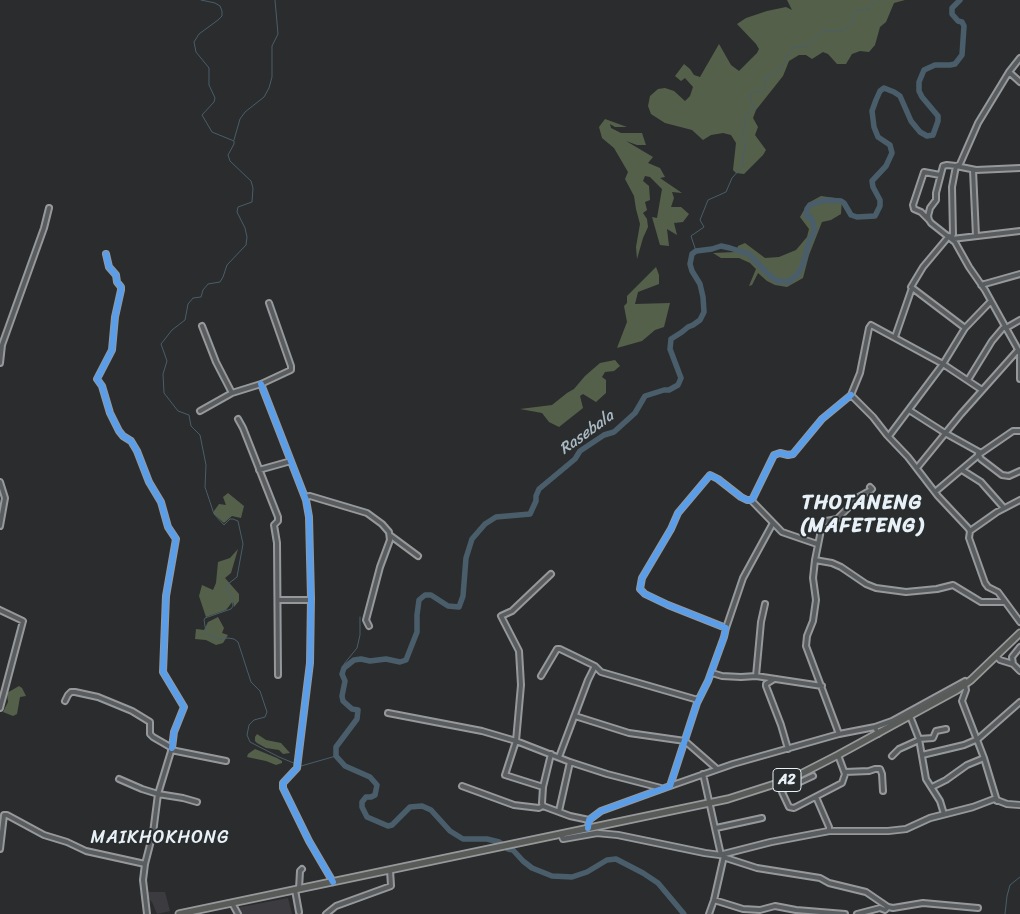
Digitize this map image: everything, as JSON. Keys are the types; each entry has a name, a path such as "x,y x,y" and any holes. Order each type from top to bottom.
{"main road":[{"name":"A2","path":"179,914 710,803 778,783 799,775 838,755 965,685 1020,632"}],"street":[{"path":"894,337 912,288 911,285 923,267 953,234 952,187 956,166 960,164 978,122 1009,72 1020,58"},
{"path":"1009,72 1020,82"},
{"path":"929,220 930,210 936,200 940,175 944,165 972,170 1020,168"},
{"path":"972,170 976,236"},
{"path":"940,175 924,172 914,209 922,212 951,238 968,268 991,301 1019,352 1020,379"},
{"path":"0,363 2,345 44,228 49,208"},
{"path":"951,238 1020,231"},
{"path":"106,254 109,267 116,275 121,290 115,317 112,350 96,379 102,386 110,413 119,431 131,441 137,451 149,482 161,502 168,527 176,539 166,596 163,672 184,707 174,732 158,794 153,833 145,864 143,880 147,914"},
{"path":"981,285 1020,274"},
{"path":"912,288 965,328"},
{"path":"889,436 943,364 965,328 991,301"},
{"path":"200,411 232,393 261,384 291,370 269,303"},
{"path":"968,380 1002,328 1006,328 1020,320"},
{"path":"751,500 759,488 774,455 780,453 793,454 822,419 851,395 860,373 870,326 874,325 943,364 982,390"},
{"path":"202,326 216,362 232,393"},
{"path":"917,468 982,390 1019,352"},
{"path":"261,384 305,497 309,517 310,663 297,768 283,783 283,788 309,842 332,882"},
{"path":"851,395 873,417 970,531"},
{"path":"909,410 979,454 981,459 1002,475 1009,476 1020,471"},
{"path":"238,419 278,518 274,524 277,543 278,675"},
{"path":"935,492 979,454 1014,430 1020,431"},
{"path":"259,470 291,462"},
{"path":"962,470 981,482 1004,508"},
{"path":"726,628 660,602 641,591 640,584 678,513 710,475 741,497 751,500 786,534 817,544"},
{"path":"0,482 5,498 0,526"},
{"path":"839,734 806,646 806,640 812,626 815,605 813,578 817,544 824,523 837,519 855,499 872,489 870,486"},
{"path":"305,497 310,496 366,513 382,524 391,536 418,556"},
{"path":"1020,500 1004,508 970,531 968,538 985,583 998,592 1020,621"},
{"path":"670,786 698,700 712,673 743,578 773,523"},
{"path":"369,626 366,620 380,567 391,536"},
{"path":"815,560 832,563 841,567 866,584 876,588 906,592 937,589 953,585 981,602 1004,602"},
{"path":"543,787 505,775 516,741 521,684 519,650 501,616 512,611 551,574"},
{"path":"278,600 311,600"},
{"path":"756,676 760,629 765,604"},
{"path":"0,610 23,621 0,708"},
{"path":"1013,664 1012,657 1020,647"},
{"path":"540,676 557,649 562,649 595,666 601,672 698,700"},
{"path":"996,656 1000,660 1013,664 1020,671"},
{"path":"559,757 585,686 595,666"},
{"path":"712,673 722,676 756,676 822,686"},
{"path":"775,679 766,684 766,686 788,749"},
{"path":"588,828 589,820 601,810 717,769 839,734 887,724 971,680"},
{"path":"965,685 966,690 961,700 978,739 997,801"},
{"path":"65,701 71,692 98,697 132,711 150,722 150,734 152,737 171,749 226,761"},
{"path":"922,755 964,745 978,739 1020,702"},
{"path":"388,713 473,729 516,741 570,762 662,788"},
{"path":"575,716 629,733 685,741 717,769"},
{"path":"910,716 919,739 926,779 940,801 944,814"},
{"path":"874,727 878,734"},
{"path":"892,756 899,749 919,739 931,738 936,731 946,729"},
{"path":"543,806 541,801 543,787 551,754"},
{"path":"813,776 784,788 782,792 792,808 842,783 845,779 845,772 838,755"},
{"path":"932,787 946,780 967,765 984,758"},
{"path":"559,811 570,762"},
{"path":"845,772 869,772 880,769 883,791"},
{"path":"703,774 722,856 714,900 708,914"},
{"path":"119,779 158,794 197,802"},
{"path":"462,786 514,805 539,808 543,806 570,816 589,820"},
{"path":"816,797 829,831"},
{"path":"722,856 758,844 829,831 888,831 906,829 930,818 973,807 994,799 1007,804 1020,805"},
{"path":"0,849 4,815 7,815 44,835 67,842 86,851 145,864"},
{"path":"716,828 762,818"},
{"path":"561,834 563,839 597,834 618,835 722,856 757,868 820,878 829,883 866,892 888,907"},
{"path":"299,912 297,890 302,869"},
{"path":"326,914 336,906 391,886 390,870"},
{"path":"714,900 743,910 760,910 775,906 796,910 845,914"},
{"path":"232,903 238,914"},
{"path":"857,914 880,908 885,910 888,907 923,903 978,908"}],"shaded area":[{"path":"147,892 165,892 170,911 157,914 152,902 147,897"},
{"path":"288,898 292,914 240,914 236,908"}],"green space":[{"path":"787,0 905,0 894,3 886,22 880,27 875,45 869,52 860,51 852,54 846,64 837,64 828,54 823,52 812,59 806,55 799,55 789,61 783,76 756,110 753,118 758,127 755,135 766,150 744,174 736,173 733,170 736,143 731,135 723,133 711,135 703,140 692,130 665,123 651,114 648,106 650,96 658,89 665,88 674,91 685,101 690,96 693,87 685,78 681,81 675,76 684,64 694,75 700,77 719,44 731,65 739,71 759,49 737,24 746,18 767,11 786,7 792,10"},
{"path":"605,119 627,127 615,127 610,124 611,128 621,133 642,133 646,145 637,145 626,141 653,157 648,163 660,168 665,177 660,178 682,193 672,192 674,198 671,207 681,207 689,214 683,222 674,223 677,235 667,229 669,246 660,245 652,217 657,218 662,189 650,177 645,176 643,181 649,186 650,200 645,202 647,210 643,213 647,219 648,227 637,259 636,247 640,224 634,196 625,179 628,172 614,148 602,138 599,127"},
{"path":"821,196 842,199 841,214 831,220 822,222 809,255 803,278 787,287 775,285 758,273 752,285 749,286 756,269 750,263 739,258 721,258 713,253 736,252 738,246 745,243 765,258 779,257 796,250 807,237 809,229 800,217 808,203"},
{"path":"656,267 659,275 659,284 638,292 635,304 670,303 664,327 655,330 642,341 617,348 627,322 624,306 627,303 627,296"},
{"path":"615,360 620,366 614,371 605,372 602,377 606,380 606,393 596,402 583,394 580,396 583,408 559,427 549,422 542,413 520,409 552,405 574,389 600,363"},
{"path":"228,493 244,506 241,518 232,516 224,523 214,514 214,511 219,504 226,505 223,497"},
{"path":"238,549 231,573 225,578 239,594 239,601 234,607 233,601 226,610 206,617 199,596 202,585 213,590 216,583 218,562 230,558"},
{"path":"218,617 224,628 222,633 228,635 223,643 216,645 206,640 195,639 196,629 204,630 208,622"},
{"path":"19,686 26,696 20,697 17,714 13,716 3,712 8,702 7,693"},
{"path":"257,734 266,740 281,743 290,753 283,754 279,750 266,748 257,743 255,737"},
{"path":"255,749 277,758 282,763 276,765 247,757"}],"waterway":[{"path":"201,0 215,3 220,6 222,11 222,16 199,34 194,42 196,52 209,68 209,85 215,98 214,102 202,115 212,132 234,141 228,155 230,161 251,181 253,188 252,202 238,207 237,212 245,228 246,245 227,265 220,282 208,284 203,290 201,297 193,298 188,304 185,320 172,330 161,344 167,361 163,374 164,393 178,411 189,415 191,426 200,435 206,465 205,487 214,514 224,525 230,519 238,521 243,544 237,577 226,588 232,597 233,606 231,609 205,618 206,632 217,639 228,638 238,642 251,682 260,691 267,712 265,717 254,720 249,725 247,735 250,742 301,766 336,756"},
{"path":"234,140 240,119 245,112 264,97 269,88 272,77 272,46 278,34 275,0"},
{"path":"696,251 691,236 704,227 700,220 708,200 726,192 732,178 742,167 745,141 741,135 746,127 744,117 755,107 750,100 750,94 754,91 761,93 765,89 764,78 775,74 794,47 807,46 823,31 843,31 855,20 852,17 858,10 867,10 878,0"},
{"name":"Rasebala","path":"684,914 658,883 616,859 607,860 587,872 572,877 552,876 532,868 513,850 508,849 499,842 487,839 463,839 450,831 431,810 422,806 410,807 392,825 388,826 367,817 362,807 362,802 366,797 375,795 377,785 370,777 345,766 336,756 336,747 357,719 358,710 352,709 343,701 345,681 342,674 344,668 354,660 386,659 400,662 406,660 417,632 419,600 425,595 431,595 448,606 459,607 463,596 466,558 472,539 485,524 496,517 530,514 539,489 575,459 580,451 604,435 614,432 635,413 645,396 669,390 678,385 681,378 670,349 671,339 700,320 704,312 700,284 690,264 692,254 696,251 721,246 730,248 749,254 777,281 788,282 798,274 815,230 811,217 806,216 810,205 825,200 841,201 851,215 857,217 875,216 880,206 880,200 872,181 886,166 892,153 890,145 878,137 874,127 872,111 876,100 880,91 884,88 894,92 900,96 911,121 920,132 927,136 933,135 938,116 922,97 919,91 919,82 924,70 935,65 955,64 962,55 964,26 952,14 952,8 960,0"},
{"path":"344,668 344,664 357,648 360,635 360,617"},
{"path":"1005,914 1010,885 1020,877"}],"cycle path":[{"path":"106,254 109,267 116,275 121,290 115,317 112,350 97,379 102,386 110,413 119,431 131,441 137,451 149,482 161,502 168,527 176,539 166,596 163,672 184,707 174,732 172,748"},
{"path":"261,384 306,500 309,517 310,663 297,768 283,783 283,788 309,841 333,882"},
{"path":"588,828 589,820 601,811 670,786 697,703 708,681 724,637 726,628 668,605 645,594 640,589 642,578 671,529 678,513 710,475 741,497 752,500 774,455 780,453 793,454 822,419 851,395"}],"district":[{"name":"THOTANENG (MAFETENG)","path":"862,516"},
{"name":"MAIKHOKHONG","path":"160,838"}]}
